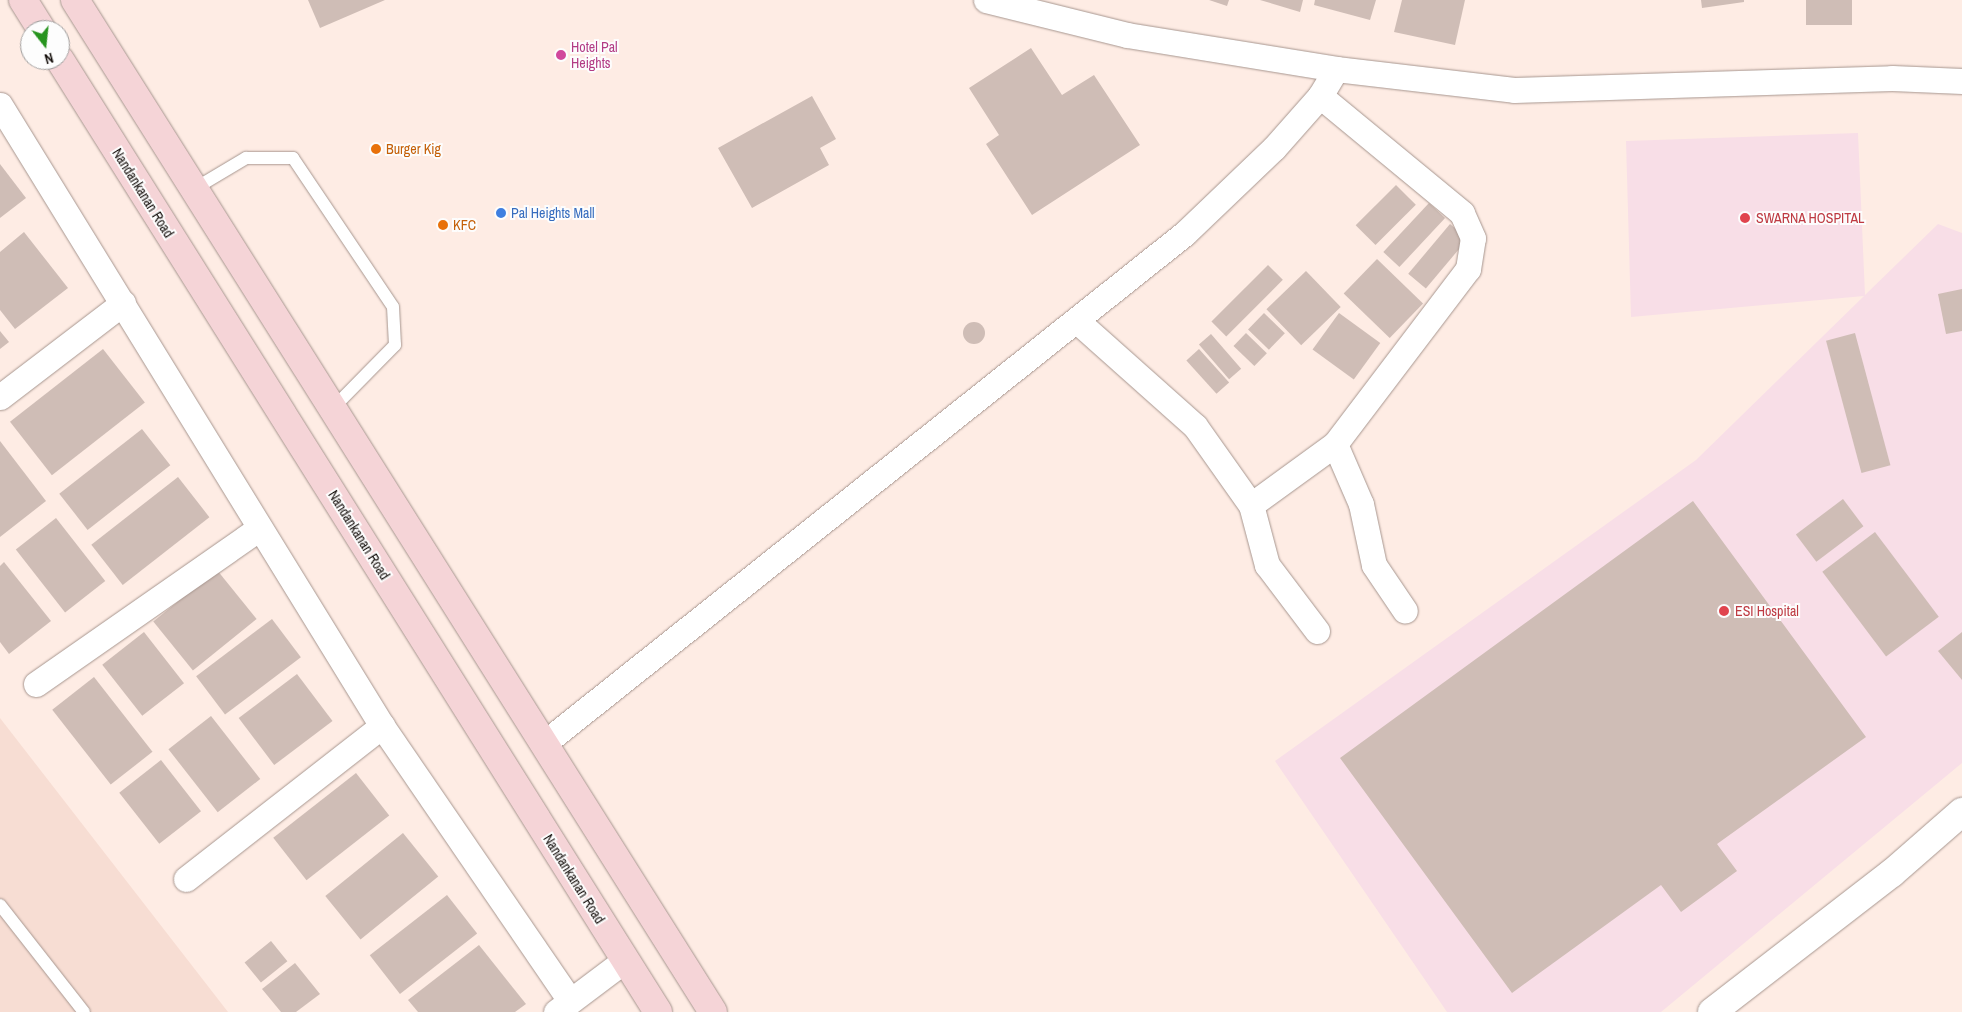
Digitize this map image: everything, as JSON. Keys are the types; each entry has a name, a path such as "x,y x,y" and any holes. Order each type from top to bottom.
{"main road":[{"path":"23,0 36,20"},
{"path":"75,0 713,1012"},
{"name":"Nandankanan Road","path":"66,70 658,1012"},
{"path":"371,555 407,529"}],"street":[{"path":"986,0 1127,35 1336,69 1514,90 1892,78 1962,81"},
{"path":"543,744 1184,234 1320,96 1336,69"},
{"path":"1251,505 1335,444 1468,270 1473,238 1462,213 1320,96"},
{"path":"0,105 124,303 258,529 563,1007 625,960"},
{"path":"0,397 124,303"},
{"path":"1077,321 1189,419 1251,505 1267,565 1317,631"},
{"path":"1335,444 1361,504 1374,565 1405,611"},
{"path":"36,684 258,529"},
{"path":"186,879 382,726"},
{"path":"1712,1012 1892,873 1962,812"}],"lane":[{"path":"194,189 246,158 294,158 393,307 395,345 333,408"},
{"path":"0,905 84,1012"}],"shaded area":[{"name":"ESI Hospital","path":"1858,133 1865,295 1938,224 1962,233 1962,763 1661,1012 1447,1012 1275,761 1696,460 1864,296 1631,317 1626,141"},
{"path":"0,718 228,1012 0,1012"}],"building":[{"path":"308,0 385,0 320,28"},
{"path":"1209,0 1229,0 1227,6"},
{"path":"1260,0 1303,0 1300,12"},
{"path":"1315,0 1376,0 1370,20 1314,5"},
{"path":"1402,0 1465,0 1455,45 1394,32"},
{"path":"1701,0 1744,0 1744,2 1702,8"},
{"path":"1806,0 1852,0 1852,25 1806,25"},
{"path":"1031,48 1062,95 1094,75 1140,145 1032,215 986,144 999,135 969,88"},
{"path":"812,96 836,139 820,148 829,165 752,208 718,148"},
{"path":"0,164 26,198 0,218"},
{"path":"1396,185 1416,205 1375,245 1356,225"},
{"path":"1429,203 1445,218 1399,267 1383,252"},
{"path":"1450,224 1468,239 1426,289 1408,274"},
{"path":"24,232 68,288 15,329 0,310 0,252"},
{"path":"1377,259 1423,303 1390,338 1344,294"},
{"path":"1268,265 1283,280 1226,336 1211,322"},
{"path":"1306,271 1341,307 1301,345 1266,309"},
{"path":"1962,289 1962,331 1946,334 1938,294"},
{"path":"1264,313 1285,333 1269,350 1248,330"},
{"path":"1339,313 1380,343 1354,379 1313,349"},
{"path":"974,322 982,325 985,333 982,341 974,344 966,341 963,333 966,325"},
{"path":"0,331 9,342 0,349"},
{"path":"1246,333 1267,353 1254,366 1233,346"},
{"path":"1855,333 1890,465 1861,473 1826,341"},
{"path":"1211,334 1241,369 1229,379 1199,344"},
{"path":"103,349 145,403 52,475 10,422"},
{"path":"1199,349 1229,382 1216,394 1186,360"},
{"path":"142,429 170,465 88,530 59,494"},
{"path":"0,441 46,501 0,537"},
{"path":"178,477 209,517 123,585 91,545"},
{"path":"1843,499 1863,526 1816,562 1796,535"},
{"path":"1693,501 1866,737 1717,844 1737,871 1681,912 1661,885 1512,993 1340,758"},
{"path":"56,518 105,581 65,612 16,549"},
{"path":"1875,532 1939,617 1886,656 1822,572"},
{"path":"4,562 51,621 9,654 0,642 0,566"},
{"path":"217,570 257,619 193,671 153,622"},
{"path":"272,619 301,657 225,715 196,676"},
{"path":"144,632 184,683 142,716 102,665"},
{"path":"1962,632 1962,680 1938,651"},
{"path":"297,674 333,721 274,765 239,718"},
{"path":"94,677 152,752 111,784 52,710"},
{"path":"211,716 260,779 218,812 168,749"},
{"path":"161,760 201,811 159,844 119,793"},
{"path":"356,773 389,816 307,880 273,838"},
{"path":"403,833 438,877 361,939 325,896"},
{"path":"447,895 477,934 400,994 370,955"},
{"path":"271,941 287,961 261,983 245,962"},
{"path":"479,945 526,1004 515,1012 418,1012 408,1000"},
{"path":"295,963 320,994 296,1012 281,1012 262,989"}],"place":[{"name":"Hotel Pal Heights","path":"561,55"},
{"name":"Burger Kig","path":"376,149"},
{"name":"Pal Heights Mall","path":"501,213"},
{"name":"SWARNA HOSPITAL","path":"1745,218"},
{"name":"KFC","path":"443,225"},
{"name":"ESI Hospital","path":"1724,611"}]}
